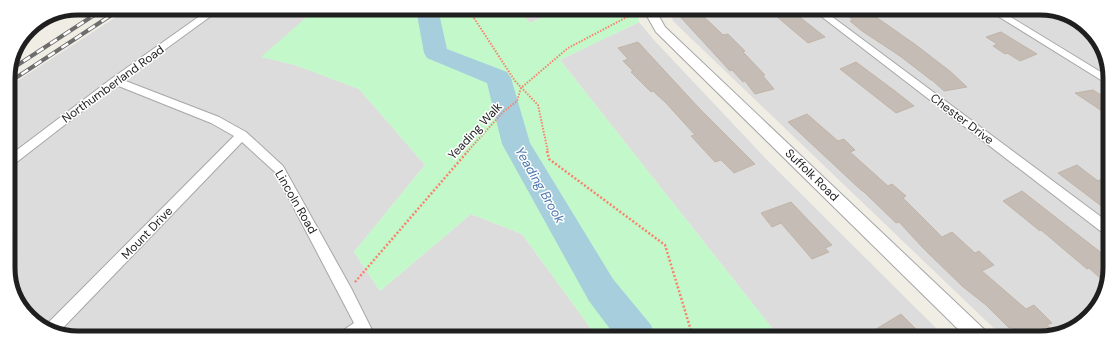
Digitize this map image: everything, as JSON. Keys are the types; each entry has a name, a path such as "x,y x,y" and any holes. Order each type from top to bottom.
{"street":[{"name":"Northumberland Road","path":"15,157 115,81 208,15"},
{"name":"Suffolk Road","path":"652,15 660,29 973,331"},
{"name":"Chester Drive","path":"824,15 1103,225"},
{"path":"1000,15 1103,78"},
{"name":"Lincoln Road","path":"115,81 215,120 242,135 279,169 366,331"},
{"name":"Mount Drive","path":"56,326 242,135"}],"path":[{"path":"474,15 474,18 521,88 538,105 549,159 665,245 690,331"},
{"path":"521,88 568,48 630,15"},
{"name":"Yeading Walk","path":"346,292 444,177 503,112 517,101 521,88"}],"shaded area":[{"path":"119,15 309,15 262,57 295,65 359,89 425,165 354,252 380,291 471,214 522,234 593,331 78,331 62,329 50,324 37,315 26,303 18,288 16,280 15,82"},
{"path":"523,15 548,15 530,23"},
{"path":"672,15 1040,15 1056,17 1075,26 1087,37 1096,50 1102,66 1103,78 1103,268 1101,284 1095,299 1075,320 1056,329 1044,331 997,331 673,21"},
{"path":"62,17 33,35 47,23"},
{"path":"639,22 653,39 767,160 939,331 774,331 560,60"}],"green space":[{"path":"309,15 523,15 530,23 548,15 638,15 639,22 560,60 774,331 593,331 522,234 471,214 380,291 354,252 425,165 359,89 295,65 261,57"}],"building":[{"path":"679,15 702,15 723,35 728,34 745,51 743,52 765,75 763,76 774,89 755,94 745,81 743,82 732,70 730,71"},
{"path":"775,15 797,15 825,37 808,43"},
{"path":"846,15 873,15 916,45 951,72 967,87 944,91 900,56 862,31 850,21 853,20"},
{"path":"1001,32 1037,54 1020,61 1007,53 1005,54 993,46 997,44 986,37"},
{"path":"638,42 699,108 755,164 734,173 721,160 715,162 691,136 695,135 666,103 653,91 651,92 631,72 633,71 623,61 628,59 618,48"},
{"path":"856,62 914,106 896,113 840,69"},
{"path":"1093,90 1103,96 1103,112 1075,93"},
{"path":"807,114 838,141 844,139 855,150 850,152 888,186 892,184 906,196 903,198 942,237 952,232 975,253 979,251 994,265 982,271 1026,309 1034,305 1052,323 1047,325 1052,330 1015,331 1011,327 1009,328 986,305 962,286 899,222 896,223 788,122"},
{"path":"1077,165 1098,181 1103,178 1103,207 1058,173"},
{"path":"1022,191 1103,254 1102,279 1089,268 1087,269 1041,230 1040,231 1003,201"},
{"path":"791,202 832,245 825,248 829,252 812,259 781,223 772,227 761,213"},
{"path":"901,314 916,329 913,331 873,331"}],"waterway":[{"name":"Yeading Brook","path":"428,15 436,53 498,78 516,144 601,290 633,331"}],"railway":[{"path":"16,66 94,15"},
{"path":"15,78 111,15"}]}
